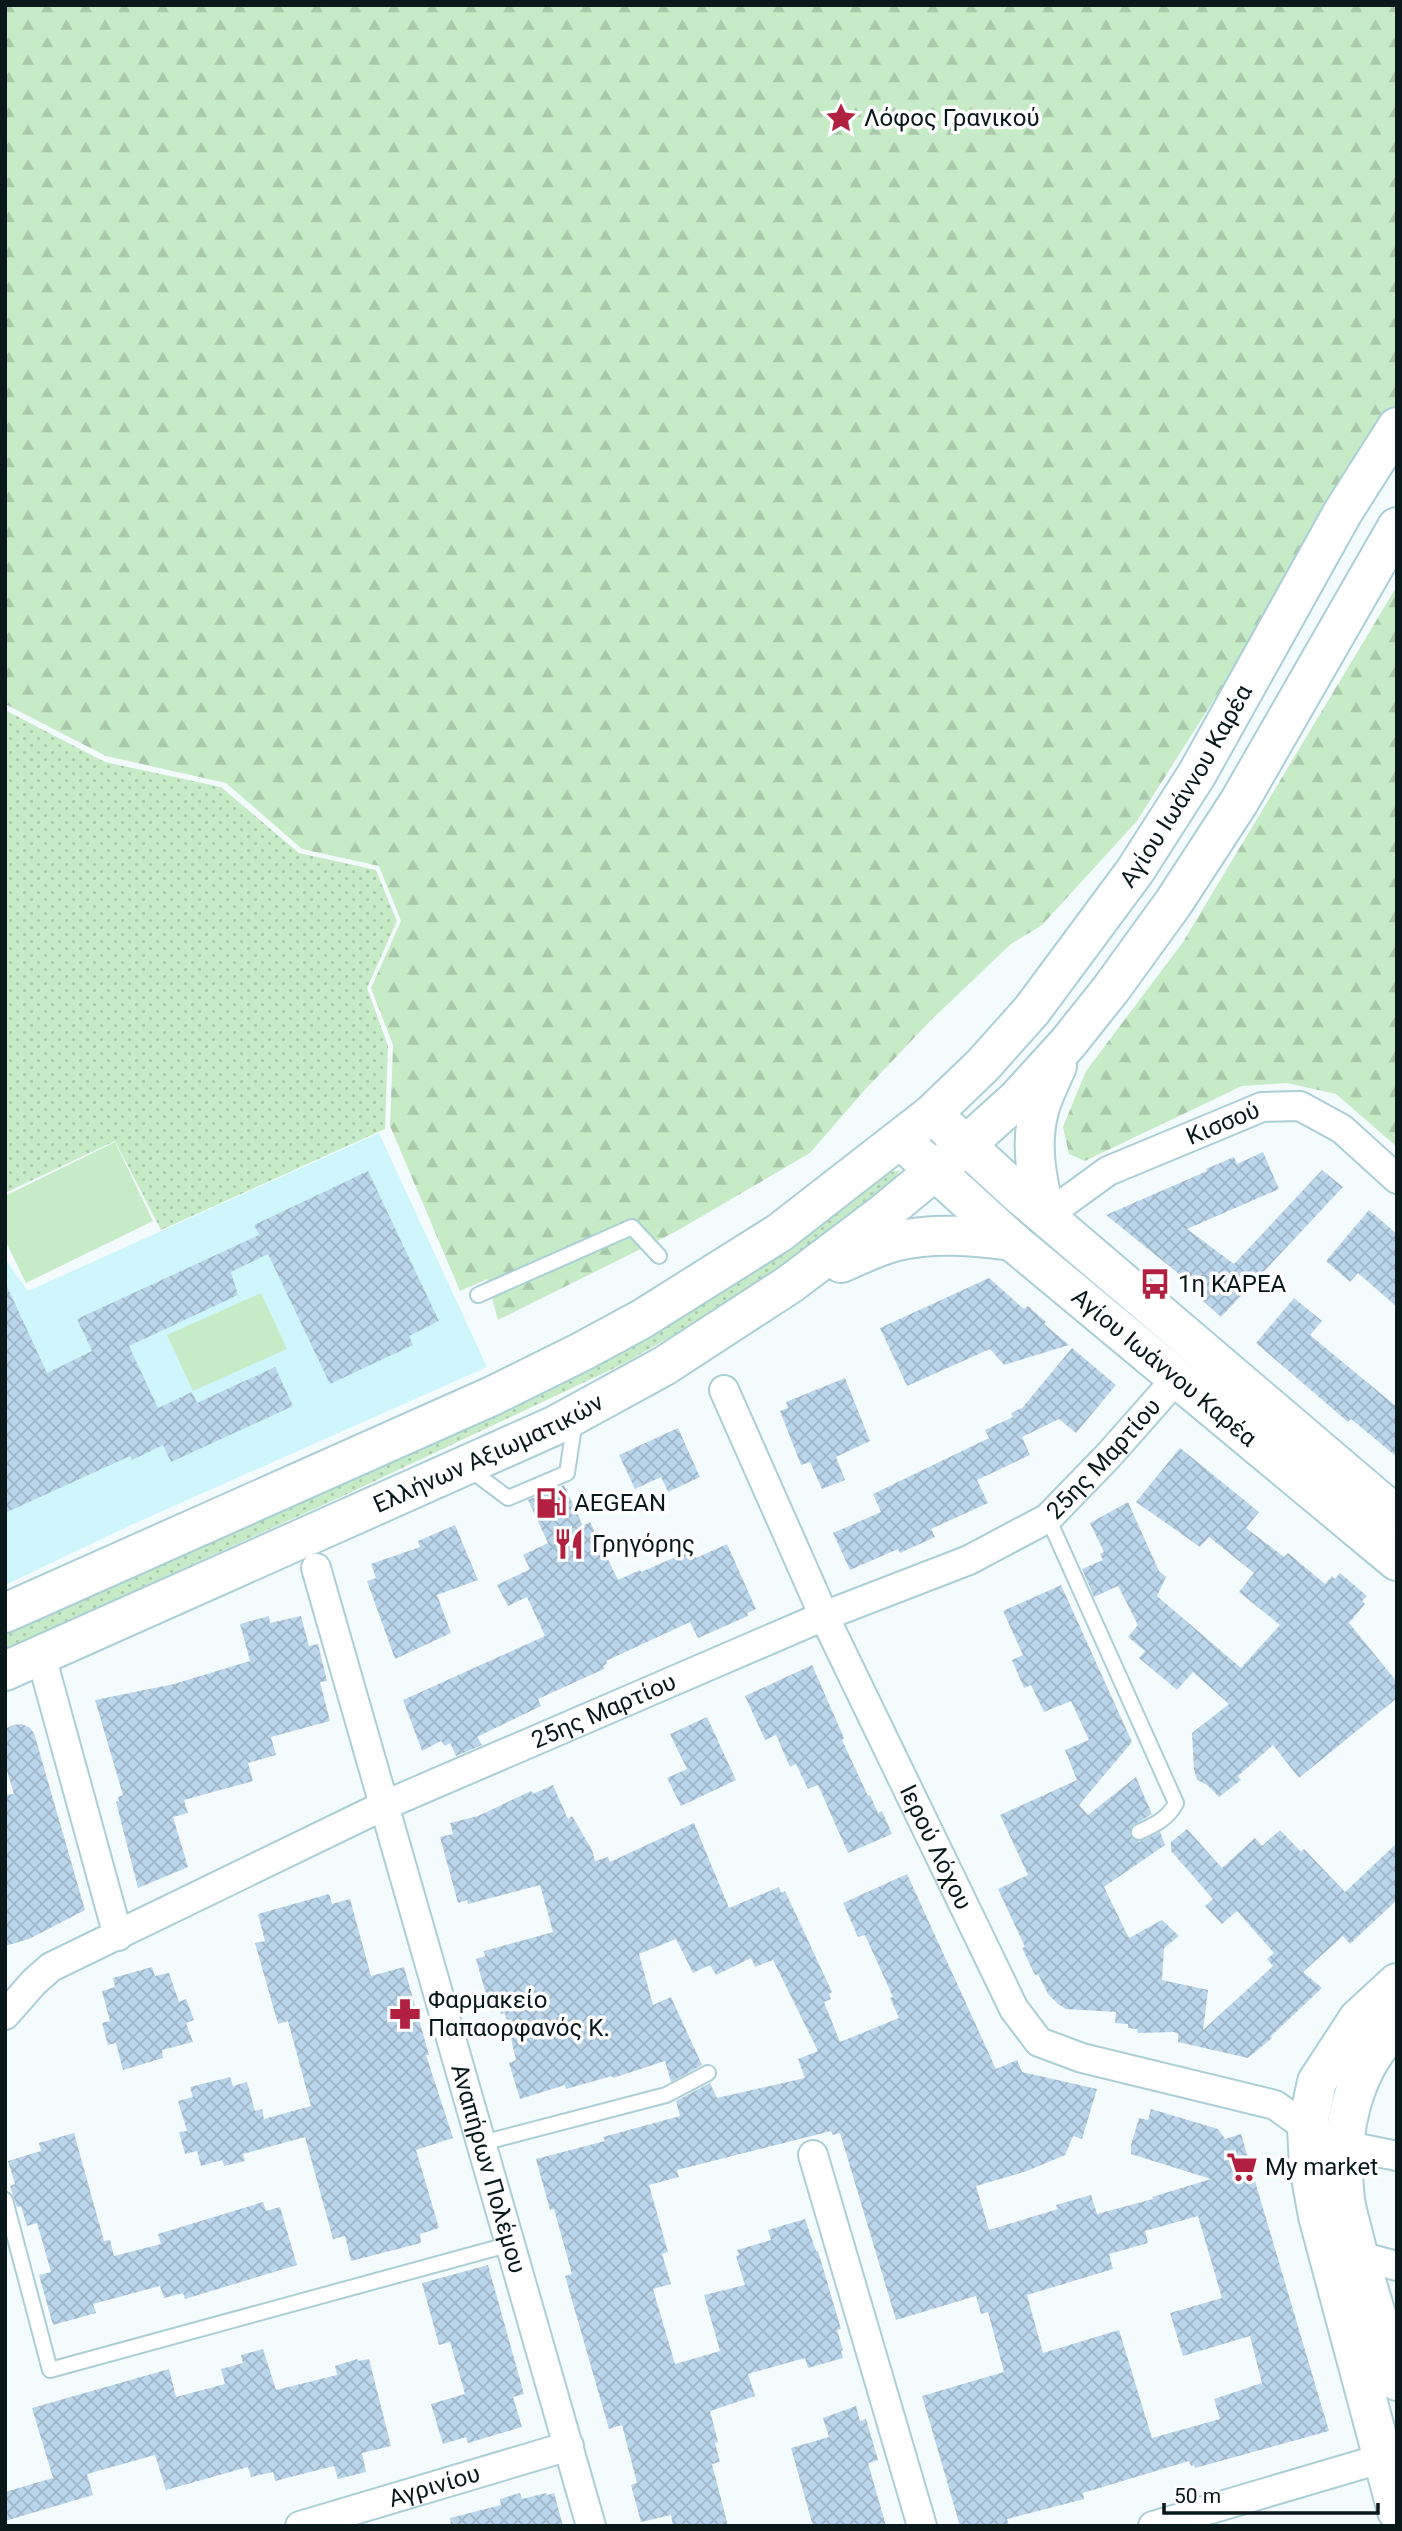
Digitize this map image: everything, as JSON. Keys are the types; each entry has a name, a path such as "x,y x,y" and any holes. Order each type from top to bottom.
{"main road":[{"name":"Αγίου Ιωάννου Καρέα","path":"1397,427 1343,512 1197,774 1135,871 1032,1010 983,1065 901,1140 1012,1241 1397,1561"},
{"name":"Αγίου Ιωάννου Καρέα","path":"934,1172 1018,1098 1068,1043 1174,902 1239,802 1397,527"},
{"path":"1046,1216 1037,1181 1034,1144 1039,1108 1068,1043"},
{"name":"Αγίου Ιωάννου Καρέα","path":"932,1114 1046,1216 1397,1516"},
{"name":"Ελλήνων Αξιωματικών","path":"5,1613 492,1396 581,1352 642,1319 779,1233 901,1140"},
{"name":"Ελλήνων Αξιωματικών","path":"5,1671 464,1465 576,1413 664,1366 824,1260 934,1172"},
{"path":"790,1284 895,1241 934,1235 1012,1241"},
{"path":"1397,1983 1358,2019 1317,2082 1307,2128 1309,2166 1318,2217 1390,2456 1397,2511"},
{"path":"1393,2036 1360,2077 1348,2115 1343,2146 1345,2201 1395,2371"}],"street":[{"name":"Κισσού","path":"1046,1216 1108,1171 1262,1107 1300,1106 1342,1129 1397,1179"},
{"name":"25ης Μαρτίου","path":"5,2015 34,1982 51,1968 383,1806 824,1616 969,1560 1048,1518 1109,1455 1177,1378"},
{"name":"Ιερού Λόχου","path":"724,1390 824,1616 1014,2009 1039,2042 1082,2058 1275,2105 1307,2128 1343,2146 1397,2156"},
{"name":"Αναπήρων Πολέμου","path":"316,1568 591,2526"},
{"path":"41,1656 118,1936"},
{"path":"813,2155 922,2526"},
{"path":"1359,2256 1397,2266"},
{"name":"Αγρινίου","path":"300,2526 569,2446"},
{"path":"1153,2526 1390,2456"}],"lane":[{"path":"478,1295 632,1227 659,1256"},
{"path":"1048,1518 1176,1803 1172,1811 1158,1823 1139,1832"},
{"path":"482,2143 666,2095 708,2073"},
{"path":"5,2200 50,2370 511,2244"}],"shaded area":[{"path":"379,1133 487,1367 131,1525 5,1585 5,1259 28,1291"}],"green space":[{"path":"5,5 1397,5 1397,404 1315,527 1234,668 1137,821 1042,925 1011,944 931,1020 810,1153 675,1232 498,1320 487,1279 460,1291 390,1126 393,1045 371,988 401,921 379,866 302,849 226,783 106,756 5,704"},
{"path":"1397,586 1397,1147 1336,1094 1287,1083 1242,1086 1085,1161 1069,1154 1063,1127 1086,1071 1183,942"},
{"path":"5,710 105,762 221,787 299,853 376,870 397,921 367,988 388,1046 385,1129 161,1230 115,1141 5,1193"},
{"path":"115,1142 153,1221 26,1283 5,1240 5,1196"},
{"path":"900,1170 895,1178 785,1264 721,1308 623,1364 343,1496 5,1649 5,1631 884,1174"},
{"path":"261,1293 287,1349 193,1391 167,1335"}],"building":[{"path":"1263,1152 1279,1189 1187,1229 1234,1264 1322,1170 1343,1187 1221,1317 1201,1299 1205,1295 1106,1215 1234,1157 1237,1164"},
{"path":"368,1171 439,1321 409,1336 413,1345 330,1384 268,1254 231,1272 238,1295 129,1346 158,1408 192,1392 197,1403 275,1367 293,1406 171,1462 163,1445 132,1460 130,1456 5,1513 5,1282 47,1373 92,1351 77,1319 259,1235 254,1225"},
{"path":"1369,1210 1397,1234 1397,1307 1358,1273 1350,1282 1326,1261"},
{"path":"989,1278 1024,1309 1028,1306 1069,1345 1004,1365 990,1349 907,1386 880,1328"},
{"path":"1294,1298 1322,1321 1310,1335 1397,1407 1397,1457 1351,1419 1348,1422 1256,1343"},
{"path":"1072,1348 1116,1385 1076,1433 1059,1419 1022,1437 1030,1455 977,1480 988,1503 931,1529 935,1537 900,1553 898,1549 850,1570 833,1533 881,1512 873,1494 989,1438 985,1430 1013,1417 1011,1413 1022,1408"},
{"path":"845,1378 870,1441 836,1457 845,1480 822,1489 810,1462 801,1465 780,1411 788,1408 786,1402"},
{"path":"678,1428 700,1477 668,1492 661,1477 635,1489 619,1455"},
{"path":"1180,1448 1259,1512 1246,1528 1284,1557 1288,1553 1325,1584 1332,1576 1335,1579 1340,1573 1367,1596 1362,1601 1365,1604 1349,1623 1397,1682 1397,1698 1299,1778 1273,1745 1238,1776 1241,1780 1219,1797 1207,1785 1197,1780 1192,1733 1229,1704 1193,1672 1177,1690 1139,1658 1145,1651 1128,1637 1138,1625 1118,1586 1094,1597 1082,1569 1103,1560 1100,1554 1104,1552 1090,1523 1128,1502 1159,1571 1166,1577 1157,1596 1241,1668 1280,1625 1239,1592 1254,1573 1209,1537 1200,1547 1136,1502"},
{"path":"564,1485 583,1526 590,1522 618,1580 692,1550 696,1558 727,1544 756,1609 747,1613 748,1616 698,1638 690,1622 606,1661 604,1669 538,1699 541,1706 477,1737 482,1745 456,1756 450,1743 445,1746 441,1741 422,1751 403,1700 545,1636 527,1597 508,1606 497,1585 530,1569 523,1555 548,1543 528,1500"},
{"path":"455,1525 478,1580 437,1595 451,1633 395,1659 367,1581 376,1578 371,1564 420,1547 418,1541"},
{"path":"1061,1585 1132,1742 1079,1805 1088,1815 1136,1777 1152,1814 1132,1826 1130,1835 1139,1842 1160,1832 1165,1845 1104,1887 1129,1938 1162,1920 1179,1936 1164,1948 1162,1980 1208,1990 1203,2030 1273,1966 1267,1959 1274,1953 1237,1911 1222,1924 1205,1906 1213,1899 1171,1851 1171,1842 1187,1829 1222,1868 1255,1838 1262,1846 1280,1830 1301,1852 1304,1849 1345,1892 1397,1843 1397,1900 1350,1944 1343,1936 1303,1972 1322,1988 1248,2058 1178,2042 1178,2034 1174,2032 1138,2033 1137,2029 1128,2028 1128,2024 1115,2023 1116,2012 1066,2009 1058,2004 1048,1994 1038,1974 1035,1975 998,1889 1028,1875 1000,1815 1077,1780 1065,1750 1089,1740 1071,1701 1044,1712 1031,1685 1024,1688 1012,1660 1023,1655 1003,1611"},
{"path":"269,1616 270,1623 301,1616 309,1646 318,1644 327,1681 320,1682 330,1721 271,1737 276,1755 248,1763 253,1781 184,1800 188,1813 173,1817 188,1867 138,1888 116,1802 119,1801 118,1797 123,1795 95,1700 174,1684 250,1661 240,1624"},
{"path":"812,1665 868,1796 870,1795 878,1813 882,1811 892,1834 848,1853 818,1785 808,1789 796,1764 790,1767 776,1735 765,1740 745,1696"},
{"path":"707,1717 736,1780 681,1806 667,1778 687,1769 670,1734"},
{"path":"21,1724 34,1733 85,1910 29,1939 5,1946 5,1795 14,1794 5,1764 5,1729"},
{"path":"553,1785 568,1819 572,1816 592,1850 595,1861 608,1857 610,1862 694,1823 729,1908 779,1887 781,1893 785,1891 832,1992 829,1994 831,1999 824,2002 840,2042 899,2018 890,1998 893,1997 865,1935 858,1937 843,1903 907,1874 996,2069 1017,2060 1022,2072 1097,2089 1082,2139 1073,2136 1065,2155 1027,2171 976,2186 989,2230 1058,2209 1056,2205 1091,2195 1097,2214 1211,2179 1131,2154 1139,2118 1148,2120 1151,2109 1218,2129 1225,2139 1241,2134 1329,2431 1195,2468 1189,2461 1083,2493 1084,2499 1007,2519 1009,2526 960,2526 922,2396 1004,2372 988,2312 981,2314 976,2296 896,2320 840,2133 833,2135 831,2131 677,2170 679,2177 649,2185 668,2252 662,2254 671,2284 653,2289 675,2364 720,2351 704,2295 745,2285 736,2256 739,2255 737,2250 771,2240 768,2230 805,2219 818,2251 841,2329 837,2330 843,2358 808,2368 805,2358 748,2374 755,2396 710,2411 720,2462 712,2464 728,2526 673,2526 671,2515 641,2522 631,2485 637,2483 622,2425 609,2429 565,2276 572,2274 554,2209 550,2210 536,2159 605,2141 603,2137 680,2116 676,2101 710,2083 717,2098 805,2078 798,2059 818,2051 773,1960 755,1967 751,1958 716,1975 710,1965 693,1973 676,1939 639,1954 653,2005 671,1997 702,2065 671,2082 665,2061 613,2078 612,2076 566,2089 565,2085 520,2099 509,2063 516,2060 505,2013 501,2014 500,2010 491,2012 476,1959 485,1956 484,1951 553,1932 540,1885 468,1904 467,1900 458,1903 440,1837 453,1834 450,1823 478,1816 531,1791 533,1794","holes":["1198,2216 1222,2298 1170,2313 1183,2356 1250,2336 1262,2383 1214,2399 1220,2419 1152,2438 1119,2330 1043,2353 1027,2295 1113,2269 1109,2254 1148,2243 1145,2231"]},
{"path":"329,1894 332,1904 350,1899 371,1976 404,1967 429,2055 426,2055 453,2138 416,2150 439,2228 420,2234 421,2243 351,2261 345,2236 333,2239 305,2137 243,2154 245,2161 224,2166 222,2160 201,2166 197,2151 185,2154 179,2132 187,2131 178,2101 193,2097 190,2087 230,2077 233,2086 247,2082 255,2111 262,2109 264,2119 311,2106 288,2021 278,2024 255,1943 265,1941 258,1914"},
{"path":"152,1967 155,1976 169,1973 179,2002 186,1999 194,2020 186,2023 193,2042 162,2050 163,2058 123,2070 116,2043 108,2045 102,2023 110,2021 102,1991 115,1987 113,1978"},
{"path":"74,2133 104,2241 110,2240 114,2256 161,2244 158,2234 263,2202 266,2211 280,2207 297,2265 185,2299 183,2293 164,2298 160,2286 93,2304 96,2313 53,2325 39,2275 51,2272 37,2223 27,2226 21,2206 17,2207 10,2186 15,2184 8,2161 41,2151 39,2143"},
{"path":"488,2265 524,2394 513,2397 522,2427 468,2443 466,2437 443,2444 431,2404 465,2394 450,2342 439,2345 422,2283"},
{"path":"263,2349 276,2390 337,2375 335,2366 357,2359 369,2359 391,2446 362,2453 366,2472 338,2479 334,2466 275,2481 273,2472 251,2477 248,2467 166,2490 155,2455 87,2474 93,2495 5,2521 5,2492 53,2478 32,2408 169,2369 176,2397 225,2384 221,2369 243,2363 241,2355"},
{"path":"856,2406 860,2421 866,2419 878,2460 868,2463 886,2526 813,2526 791,2448 829,2437 823,2418"},
{"path":"520,2493 522,2499 554,2493 563,2526 451,2526 450,2518 501,2505 500,2499"}],"place":[{"name":"Λόφος Γρανικού","path":"841,118"},
{"name":"1η ΚΑΡΕΑ","path":"1155,1284"},
{"name":"AEGEAN","path":"551,1503"},
{"name":"Γρηγόρης","path":"569,1544"},
{"name":"Φαρμακείο Παπαορφανός Κ.","path":"405,2014"},
{"name":"My market","path":"1242,2167"}]}
